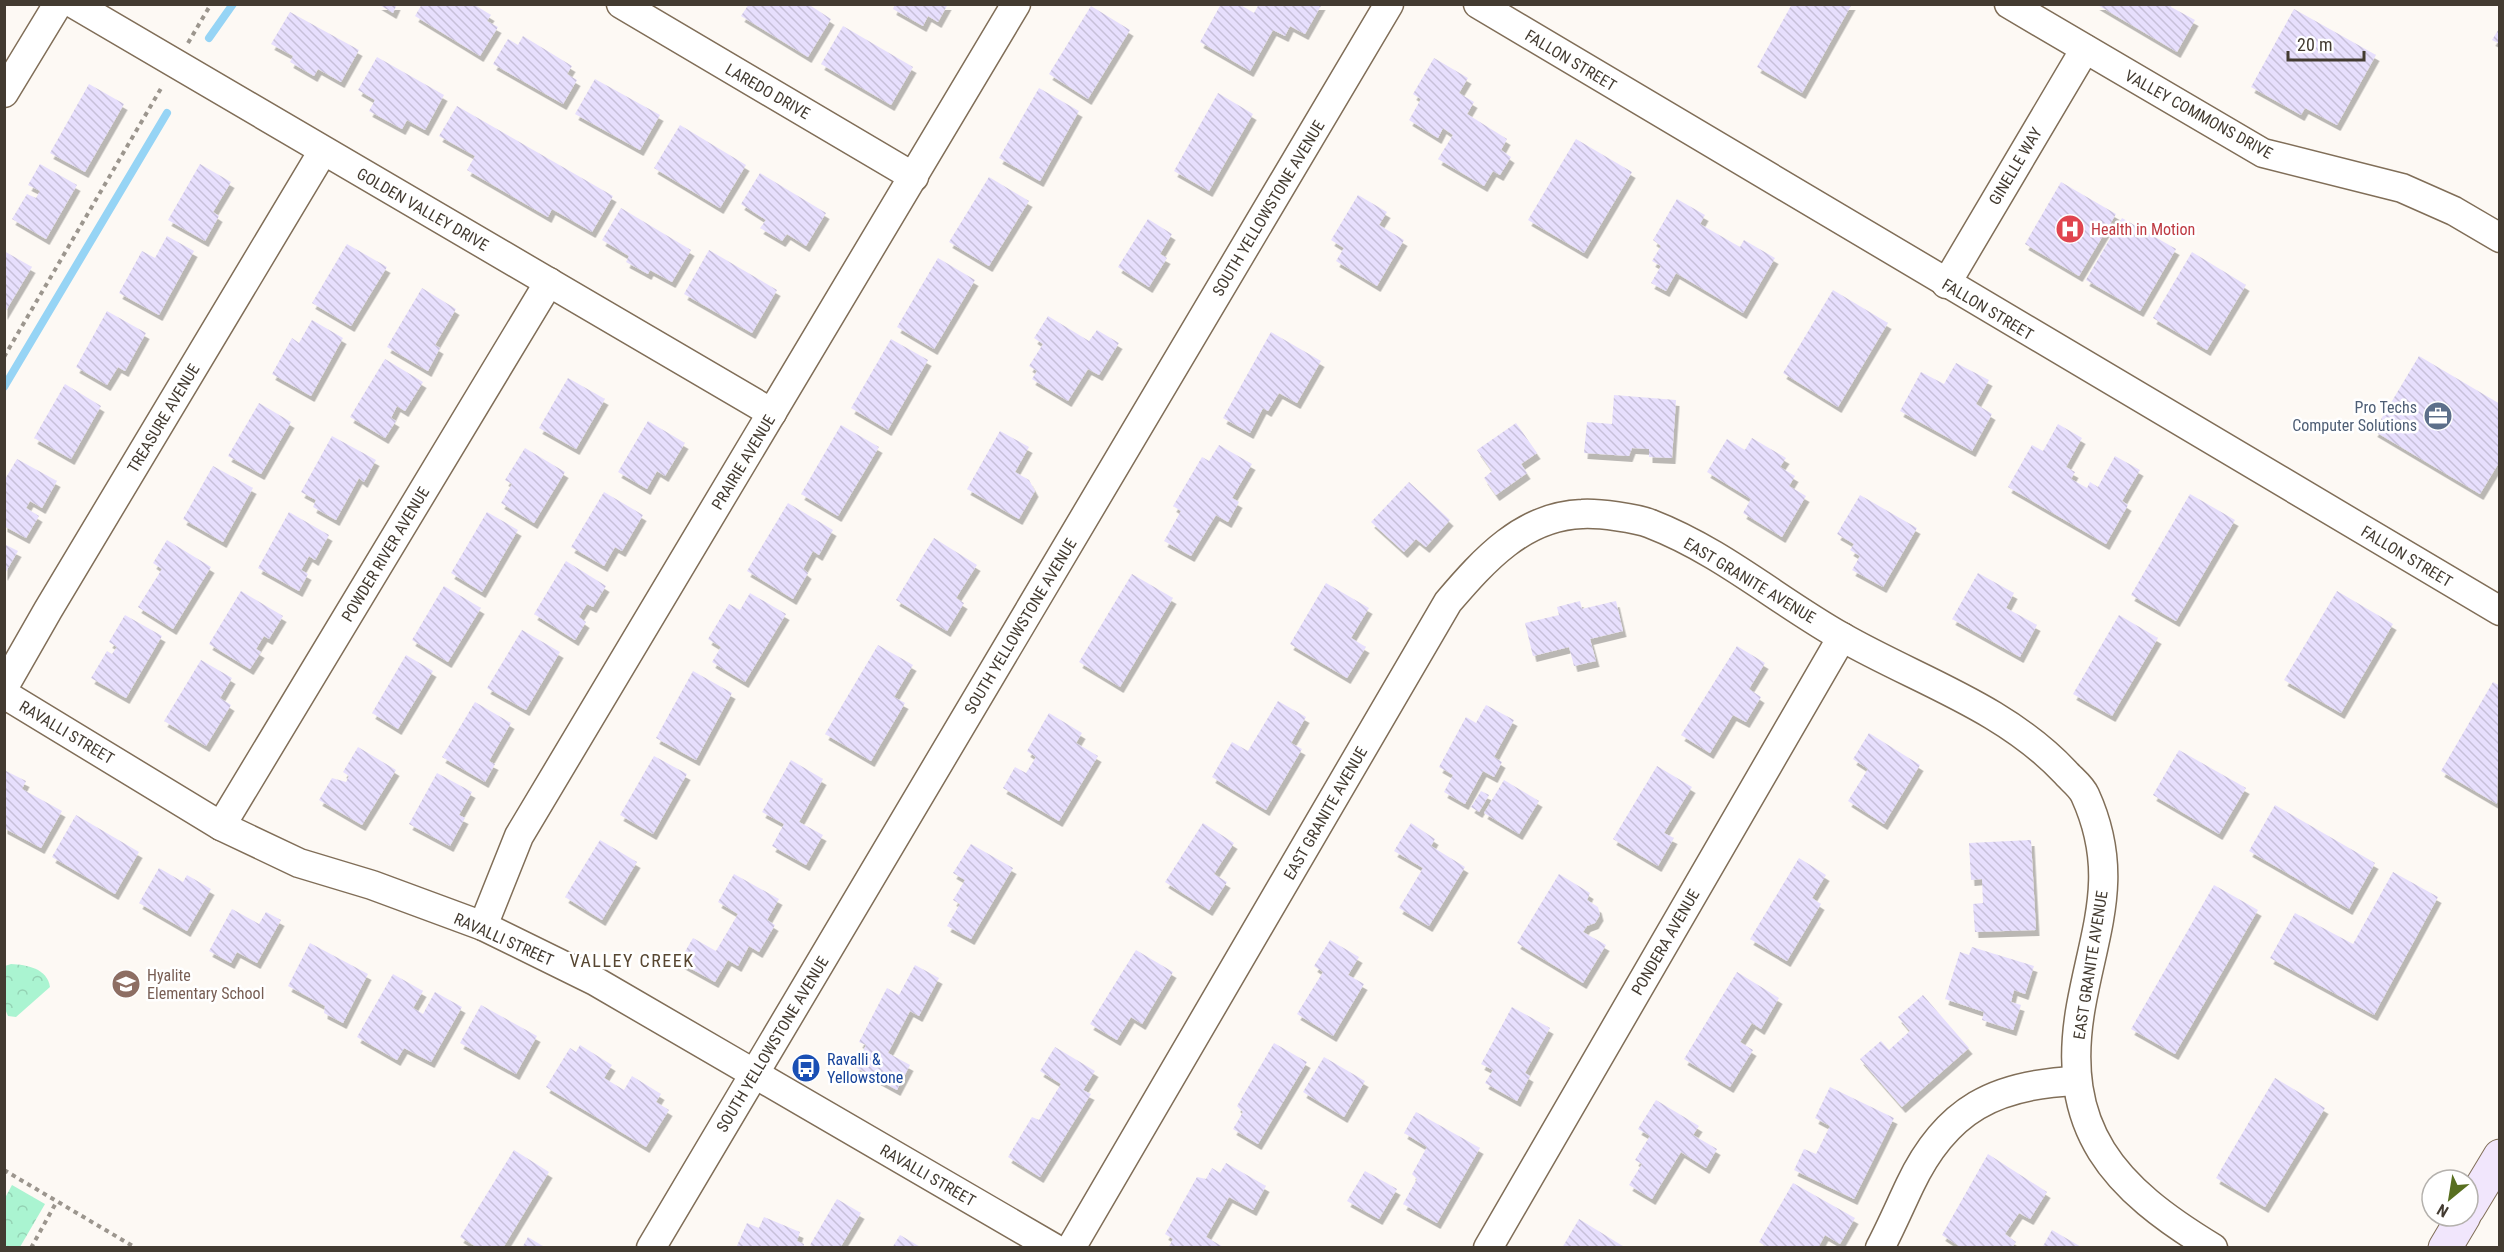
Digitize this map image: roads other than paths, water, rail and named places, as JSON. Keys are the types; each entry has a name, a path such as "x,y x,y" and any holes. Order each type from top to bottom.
{"street":[{"path":"4,93 58,4"},
{"name":"GOLDEN VALLEY DRIVE","path":"74,4 772,413"},
{"name":"LAREDO DRIVE","path":"621,4 914,177"},
{"name":"PRAIRIE AVENUE","path":"483,926 519,836 1016,4"},
{"name":"SOUTH YELLOWSTONE AVENUE","path":"651,1248 1389,4"},
{"name":"FALLON STREET","path":"1478,4 2499,611"},
{"name":"VALLEY COMMONS DRIVE","path":"2009,4 2263,153 2402,188 2454,211 2499,238"},
{"name":"GINELLE WAY","path":"1946,284 2085,49"},
{"name":"TREASURE AVENUE","path":"4,687 324,151"},
{"name":"POWDER RIVER AVENUE","path":"221,826 549,282"},
{"name":"EAST GRANITE AVENUE","path":"1071,1248 1448,602 1484,560 1531,525 1582,514 1648,522 1706,550 1842,637 1988,711 2050,756 2084,792 2104,852 2099,933 2081,1005 2077,1035 2079,1100 2092,1137 2120,1177 2136,1195 2183,1240 2213,1248"},
{"name":"PONDERA AVENUE","path":"1488,1248 1842,637"},
{"name":"RAVALLI STREET","path":"4,694 221,826 299,863 372,885 483,926 595,981 754,1076 1054,1248"},
{"path":"1880,1248 1922,1163 1958,1119 1980,1102 2008,1090 2038,1083 2077,1081"},
{"path":"2480,1188 2499,1156"},
{"path":"2445,1248 2457,1228"}],"waterway":[{"path":"209,38 233,4"},
{"path":"4,387 167,113"}],"place":[{"name":"Health in Motion","path":"2070,229"},
{"name":"Pro Techs Computer Solutions","path":"2438,416"},
{"name":"Hyalite Elementary School","path":"126,984"},
{"name":"Ravalli & Yellowstone","path":"806,1068"}],"district":[{"name":"VALLEY CREEK","path":"632,961"}]}
